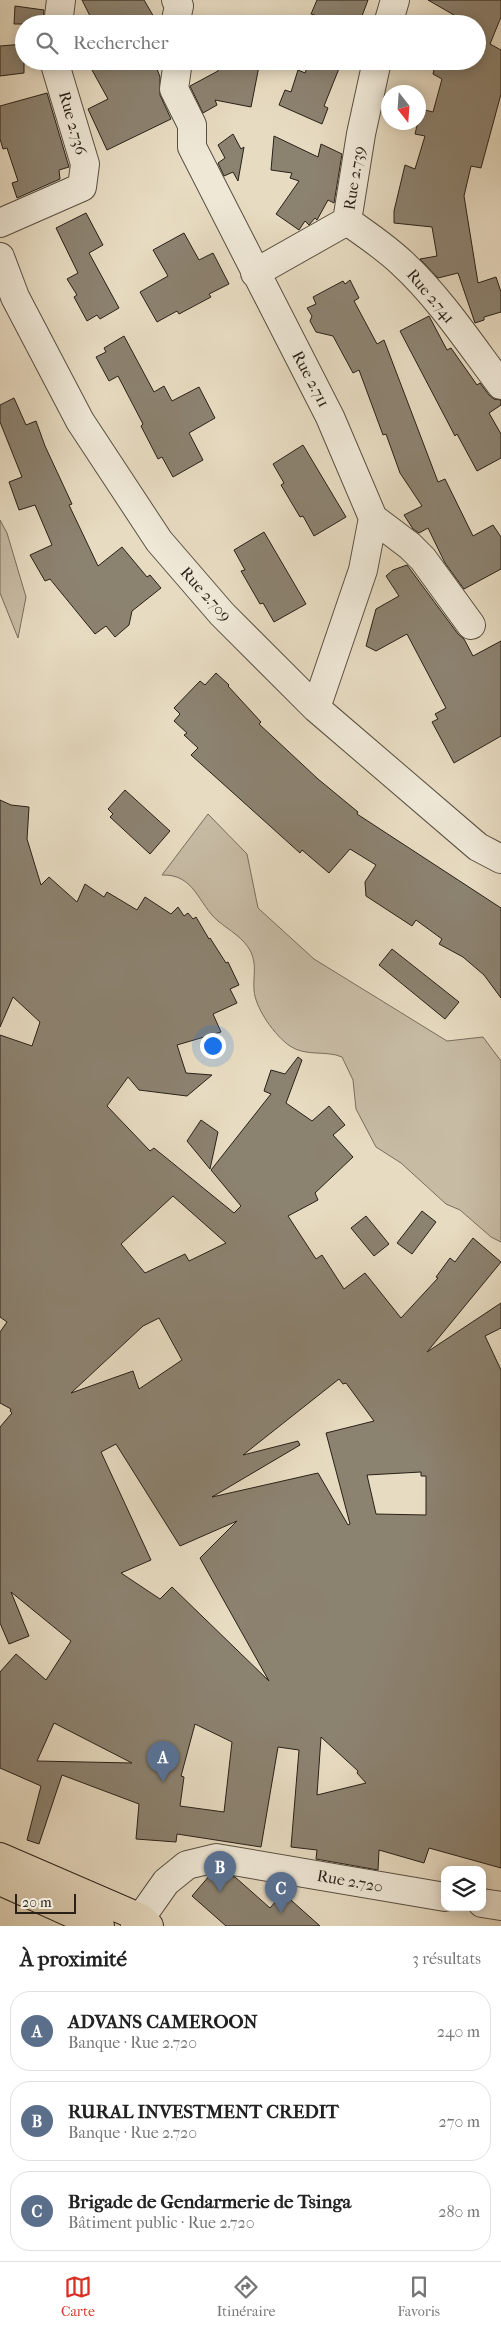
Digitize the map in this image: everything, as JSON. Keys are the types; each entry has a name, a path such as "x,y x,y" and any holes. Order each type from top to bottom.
{"main road":[{"path":"0,1857 142,1924"},
{"path":"0,1881 100,1926"}],"street":[{"path":"59,15 60,0"},
{"path":"176,0 179,6 177,15"},
{"path":"391,15 395,0"},
{"name":"Rue 2.736","path":"0,223 82,187 84,164 57,70"},
{"name":"Rue 2.711","path":"177,70 174,89 192,125 192,147 330,417 373,518"},
{"name":"Rue 2.739","path":"255,273 347,221 361,134 375,70"},
{"name":"Rue 2.741","path":"347,221 374,239 403,263 426,288 501,385"},
{"name":"Rue 2.709","path":"0,258 15,297 80,421 159,541 222,614 316,708 478,847 501,858"},
{"path":"316,708 363,570 373,518 410,546 423,559 471,624"},
{"name":"Rue 2.720","path":"142,1924 166,1882 188,1865 216,1858 441,1896"},
{"path":"486,1904 501,1906"}],"shaded area":[{"path":"0,520 7,533 26,597 18,638 0,593"},
{"path":"208,814 247,854 258,908 314,959 447,1041 483,1037 501,1061 501,1242 491,1237 460,1210 446,1204 401,1163 376,1147 356,1109 353,1080 342,1057 296,1049 278,1036 262,1013 255,997 254,962 248,947 211,914 195,891 182,879 162,875"}],"building":[{"path":"82,0 144,0 153,15 90,15"},
{"path":"317,0 368,0 362,15 311,14"},
{"path":"428,0 501,0 501,17 490,44 501,50 501,94 481,168 471,166 464,196 478,283 496,277 501,292 501,312 484,317 484,320 475,323 458,273 438,278 420,259 437,256 432,227 394,223 394,211 405,165 415,169 425,136 415,134 416,130 426,130 426,110 433,112 442,79 433,74 434,70 486,70 486,15 454,15"},
{"path":"15,6 44,10 44,15 15,15 14,24"},
{"path":"15,45 15,70 24,70 24,73 0,76 0,46"},
{"path":"92,70 157,70 160,77 160,95 171,119 107,150 88,109 108,99"},
{"path":"258,70 251,107 215,100 217,105 203,113 190,86 218,71"},
{"path":"298,70 305,73 306,70 338,70 324,106 328,108 322,124 279,105 285,90 291,92"},
{"path":"47,93 69,167 59,170 60,179 17,198 12,183 18,181 7,148 3,149 0,139 0,106"},
{"path":"233,134 241,149 244,147 238,181 233,172 224,176 218,163 225,158 218,145"},
{"path":"274,136 318,157 321,144 342,154 334,203 328,200 317,220 315,218 309,225 305,221 299,230 276,214 299,181 290,178 292,173 271,170"},
{"path":"86,213 103,245 89,253 119,308 100,319 97,315 87,321 74,297 77,295 67,279 78,273 56,228"},
{"path":"184,233 199,260 213,253 229,284 209,294 211,297 179,314 177,311 157,322 140,292 168,276 153,250"},
{"path":"350,280 359,298 354,301 377,344 384,340 438,482 445,479 473,536 493,525 501,537 501,569 464,589 445,563 428,528 419,533 413,529 404,515 422,506 400,473 386,434 383,435 359,370 353,373 333,336 316,332 310,321 312,316 307,308 316,304 313,297 343,281 345,284"},
{"path":"429,316 447,350 451,348 477,385 480,383 489,395 494,399 501,400 501,405 489,413 501,434 501,458 477,471 457,434 455,436 400,331"},
{"path":"124,336 154,392 164,386 172,401 199,387 215,418 189,433 203,460 173,477 162,457 158,459 141,426 143,424 118,376 109,381 96,357 106,352 104,348"},
{"path":"14,398 26,425 36,421 45,446 72,504 69,505 98,566 122,547 147,577 150,575 161,588 132,611 129,625 115,637 106,626 95,634 50,579 45,581 30,555 52,545 35,505 19,510 9,482 22,477 0,422 0,405"},
{"path":"303,445 346,517 314,536 303,516 300,517 281,485 284,483 273,464"},
{"path":"264,532 306,604 274,622 263,603 260,604 241,571 245,570 234,550"},
{"path":"407,565 458,634 464,639 473,656 501,641 501,736 454,763 432,722 438,719 435,714 446,708 407,634 376,651 366,646 376,609 399,596 386,576 393,570"},
{"path":"216,673 261,722 259,724 318,779 358,812 357,814 501,908 501,998 484,975 463,957 439,944 442,939 416,920 412,926 366,896 365,882 376,865 350,849 329,873 302,850 300,853 191,755 198,748 184,735 187,733 174,721 180,714 174,708 200,681 205,685"},
{"path":"125,790 170,831 150,854 110,817 113,814 108,809"},
{"path":"0,800 11,805 29,807 27,839 41,885 49,877 77,902 85,884 104,897 107,892 137,910 145,897 171,914 178,907 184,916 188,913 193,919 196,917 226,963 228,962 239,985 230,989 237,1003 213,1014 221,1032 177,1045 186,1073 212,1075 187,1096 139,1090 128,1077 107,1106 150,1151 154,1148 234,1213 241,1206 211,1170 271,1094 264,1091 271,1070 285,1074 298,1057 302,1060 286,1103 312,1121 329,1106 345,1125 333,1135 353,1157 315,1193 318,1200 288,1216 316,1259 322,1255 344,1289 365,1273 401,1318 438,1278 436,1277 450,1258 455,1262 473,1238 501,1262 427,1352 501,1303 501,1328 485,1336 501,1370 501,1868 429,1848 424,1863 379,1850 378,1870 316,1859 317,1850 291,1847 299,1750 278,1747 261,1847 177,1834 176,1842 136,1839 139,1804 62,1775 39,1844 27,1840 41,1786 0,1768 0,1672 16,1654 46,1680 71,1641 11,1592 29,1636 9,1644 0,1623 0,1427 12,1413 11,1409 0,1403 0,1332 7,1322 0,1317 0,1035 32,1046 40,1022 13,997 0,1027","holes":["173,1196 226,1243 189,1261 185,1254 145,1273 121,1244","159,1318 182,1360 139,1389 133,1371 71,1393 143,1326","339,1379 343,1384 346,1383 374,1421 326,1433 350,1524 348,1525 318,1473 212,1497 300,1445 298,1441 243,1455","116,1444 180,1546 237,1521 200,1558 269,1681 172,1587 160,1599 121,1573 151,1560 101,1452","421,1472 421,1476 426,1476 426,1515 376,1514 367,1475","54,1723 132,1763 37,1761","195,1724 232,1742 224,1812 180,1806 184,1777 181,1776","321,1737 358,1771 357,1773 366,1783 317,1795"]},
{"path":"392,949 459,1002 445,1019 379,965"},
{"path":"201,1120 218,1132 210,1169 187,1141"},
{"path":"422,1211 436,1222 412,1254 397,1243"},
{"path":"366,1216 389,1244 374,1256 351,1228"},
{"path":"217,1874 235,1877 270,1908 283,1893 320,1926 226,1926 192,1896 210,1875"}],"place":[{"name":"ADVANS CAMEROON","path":"163,1782"},
{"name":"RURAL INVESTMENT CREDIT","path":"220,1892"},
{"name":"Brigade de Gendarmerie de Tsinga","path":"281,1913"}]}
